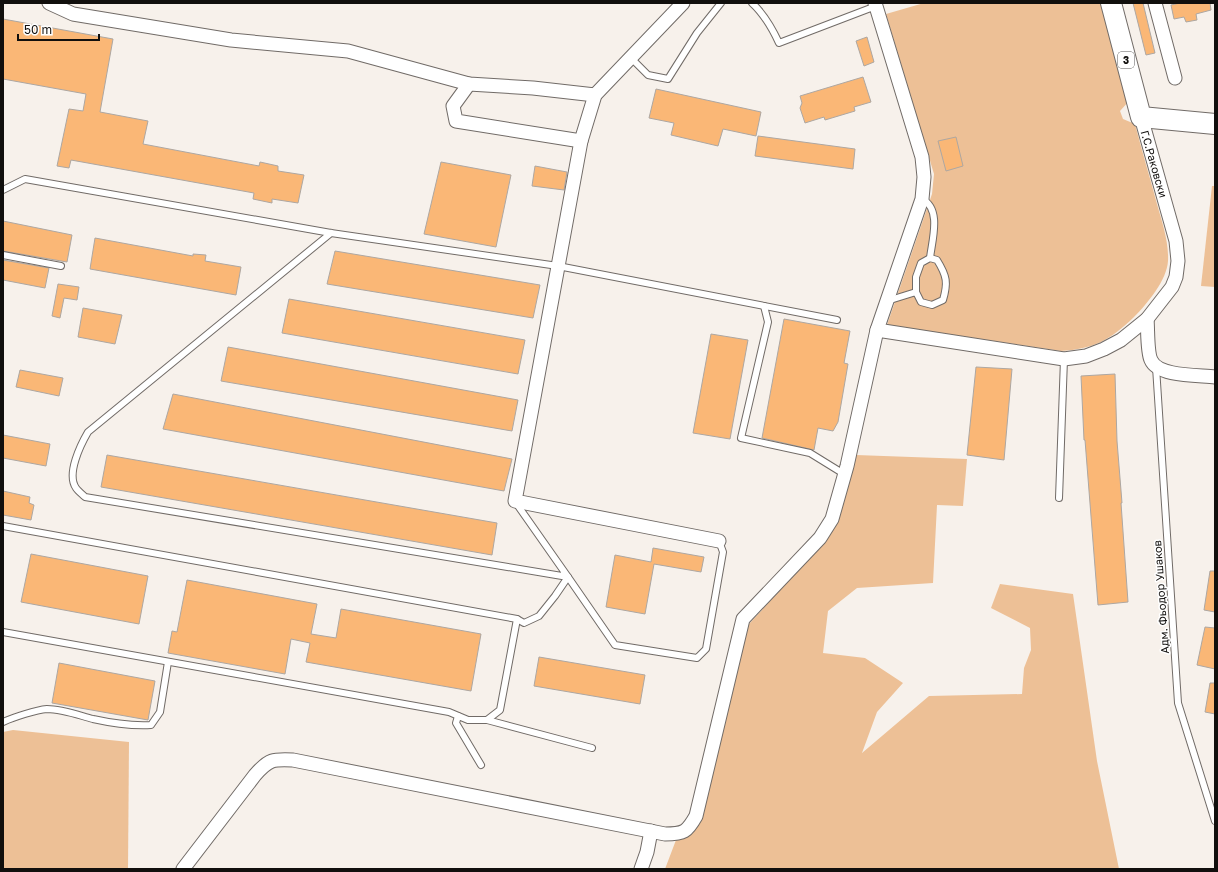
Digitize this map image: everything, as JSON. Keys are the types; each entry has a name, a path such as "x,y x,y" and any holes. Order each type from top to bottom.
{"main road":[{"name":"Г.С.Раковски","path":"1111,3 1141,117"},
{"path":"1141,117 1215,124"}],"street":[{"path":"49,3 73,14 231,40 348,51 469,84 533,88 595,95"},
{"path":"683,3 595,95 581,140 515,501 719,541"},
{"path":"1155,3 1175,78"},
{"path":"183,869 255,775 264,765 276,760 293,760 665,834 679,834 689,828 696,816 744,619 820,538 832,519 844,474 877,330 922,199 924,177 922,157 876,4"},
{"path":"469,84 453,106 456,121 581,140"},
{"name":"Г.С.Раковски","path":"877,330 1064,359 1086,356 1121,340 1147,319 1172,287 1176,277 1178,261 1176,241 1141,117"},
{"path":"1147,319 1150,360 1156,367 1166,372 1215,377"},
{"path":"641,869 647,852 651,830"}],"lane":[{"path":"630,57 648,75 668,79 697,33 721,3"},
{"path":"752,3 760,10 779,43 876,4"},
{"path":"3,190 25,179 331,233 558,266 837,320"},
{"path":"922,199 929,203 934,213 930,258"},
{"path":"331,233 88,432 78,451 73,476 75,487 85,497 568,577"},
{"path":"3,255 61,266"},
{"path":"930,258 937,260 944,271 947,287 943,300 932,304 921,302 916,292 916,277 921,263 930,258"},
{"path":"887,301 916,292"},
{"path":"764,306 768,322 742,438 810,453 844,474"},
{"path":"1059,498 1064,359"},
{"name":"Адм. Фьодор Ушаков","path":"1156,367 1178,703 1215,821"},
{"path":"515,501 615,645 697,658 706,649 723,552 719,541"},
{"path":"3,526 518,619 524,623 539,616 568,577"},
{"path":"487,720 500,710 518,619"},
{"path":"3,632 449,712 468,720 487,720 592,748"},
{"path":"3,722 16,716 47,709 62,711 96,720 140,726 151,725 160,712 168,662"},
{"path":"458,716 456,723 481,765"}],"shaded area":[{"path":"924,3 1101,3 1129,101 1120,111 1123,119 1135,124 1163,225 1168,261 1164,276 1150,299 1125,325 1101,342 1083,348 1061,351 887,325 932,194 934,174 886,14"},
{"path":"1212,186 1215,186 1215,287 1201,286"},
{"path":"856,455 967,459 963,506 937,505 933,583 857,588 828,611 823,653 865,658 903,683 877,712 862,753 929,696 1022,694 1024,668 1031,650 1030,628 991,608 1000,584 1073,594 1097,761 1119,869 665,869 676,840 689,835 696,827 700,818 749,624 826,540 838,519"},
{"path":"13,730 129,742 128,869 3,869 3,732"}],"building":[{"path":"1133,3 1143,3 1155,53 1146,55"},
{"path":"1180,3 1210,3 1211,10 1196,14 1197,20 1186,22 1184,17 1174,19 1171,5"},
{"path":"3,19 113,39 100,112 148,121 143,144 259,166 260,162 278,166 278,171 304,175 298,203 272,199 272,203 253,199 254,193 71,160 69,168 57,166 69,109 83,111 86,94 3,79"},
{"path":"867,37 874,62 864,66 856,41"},
{"path":"863,77 871,102 854,107 855,111 825,120 824,117 805,123 800,108 802,103 800,96"},
{"path":"656,89 761,112 756,136 723,129 718,146 671,135 674,123 649,118"},
{"path":"758,136 855,149 853,169 755,156"},
{"path":"956,137 963,166 946,171 938,141"},
{"path":"441,162 511,175 496,247 424,234"},
{"path":"535,166 567,172 564,190 532,186"},
{"path":"3,221 72,235 67,262 3,251"},
{"path":"95,238 193,256 193,254 206,255 205,261 241,267 236,295 90,269"},
{"path":"335,251 540,285 533,318 327,284"},
{"path":"3,260 49,268 45,288 3,280"},
{"path":"58,284 79,287 77,300 64,298 60,318 52,316"},
{"path":"289,299 525,340 518,374 282,333"},
{"path":"83,308 122,315 115,344 78,337"},
{"path":"784,319 850,331 844,363 848,364 838,422 833,431 818,428 814,450 762,438"},
{"path":"711,334 748,340 730,439 693,433"},
{"path":"228,347 518,400 512,431 221,381"},
{"path":"976,367 1012,369 1004,460 967,455"},
{"path":"20,370 63,378 59,396 16,387"},
{"path":"1115,374 1117,441 1128,602 1098,605 1084,440 1081,376"},
{"path":"173,394 512,459 504,491 163,429"},
{"path":"3,435 50,444 46,466 3,458"},
{"path":"107,455 497,523 492,555 101,487"},
{"path":"3,491 30,497 29,503 34,505 31,520 3,515"},
{"path":"653,548 704,557 701,572 654,564 645,614 606,607 615,555 651,562"},
{"path":"31,554 148,576 139,624 21,602"},
{"path":"1210,571 1215,571 1215,612 1204,610"},
{"path":"187,580 317,604 311,634 336,638 341,609 481,634 471,691 306,662 310,643 291,639 285,674 168,653 172,631 177,632"},
{"path":"1205,627 1215,628 1215,669 1197,665"},
{"path":"539,657 645,675 640,704 534,686"},
{"path":"59,663 155,681 148,720 52,703"},
{"path":"1210,683 1215,683 1215,714 1205,712"}]}
